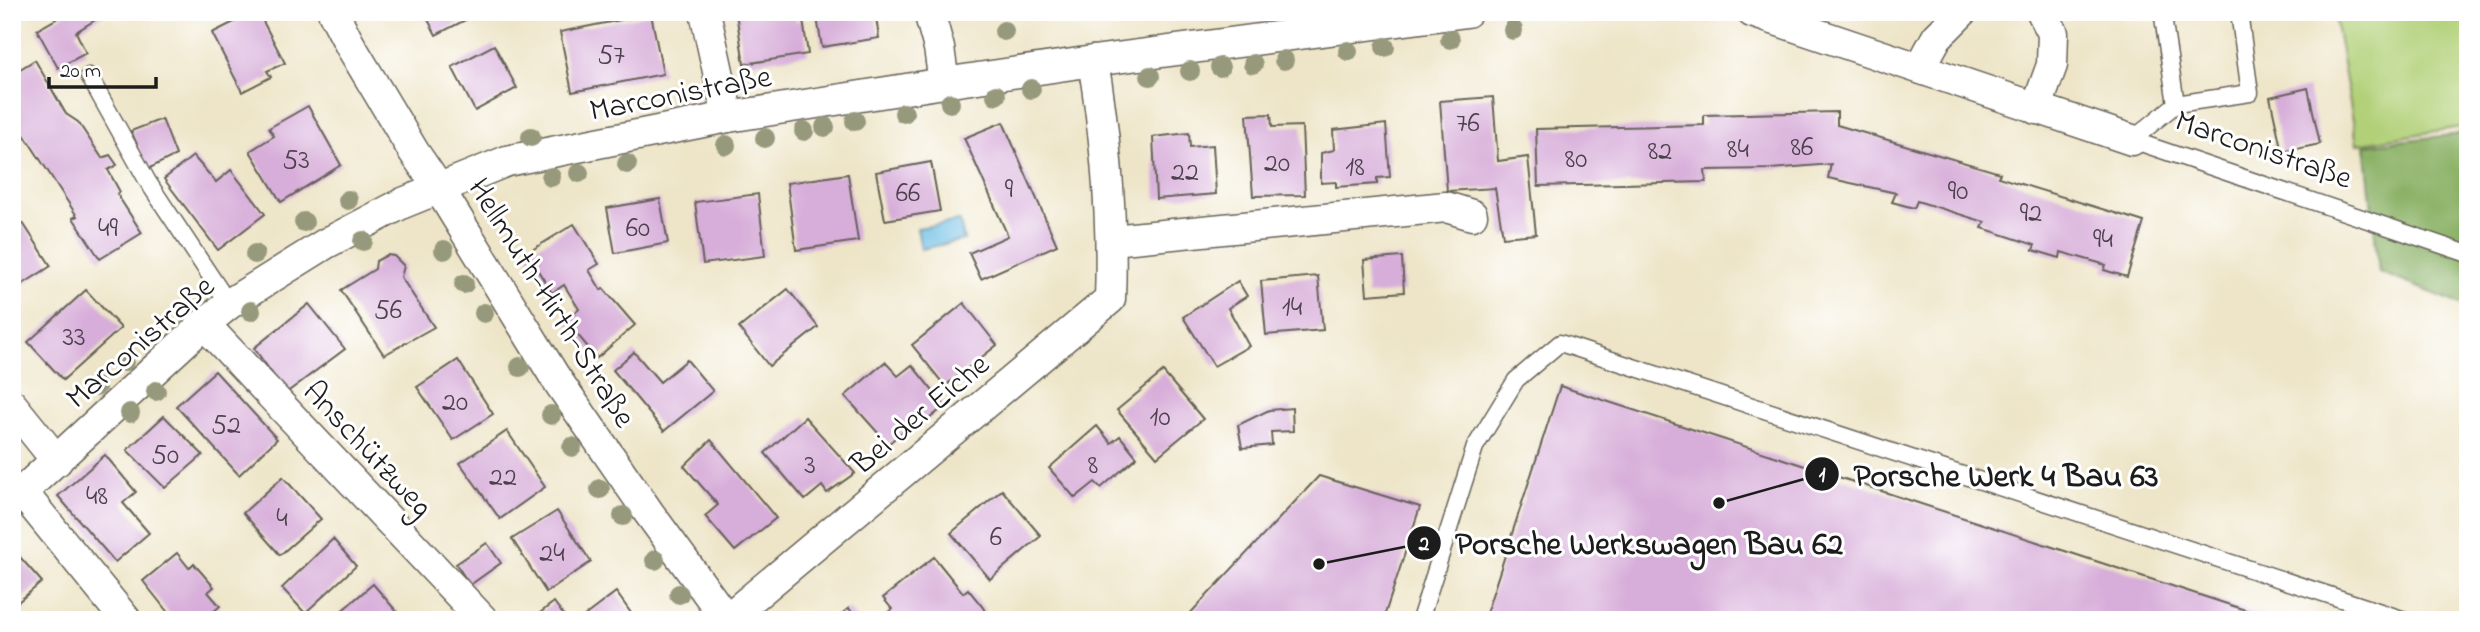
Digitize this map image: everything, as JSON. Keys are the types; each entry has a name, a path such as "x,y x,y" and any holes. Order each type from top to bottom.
{"street":[{"name":"Hellmuth-Hirth-Straße","path":"333,12 414,152 439,187 555,377 649,513 727,619"},
{"path":"705,12 728,117"},
{"path":"929,12 939,48 944,83"},
{"name":"Marconistraße","path":"17,496 229,304 325,244 439,187 507,161 728,117 944,83 1467,12"},
{"name":"Marconistraße","path":"1752,12 2132,139"},
{"path":"1920,68 1937,37 1962,12"},
{"path":"2036,109 2052,65 2053,33 2042,12"},
{"name":"Bei der Eiche","path":"727,619 1110,299 1112,240 1099,95 1093,61"},
{"path":"1112,240 1446,207 1472,215"},
{"name":"Anschützweg","path":"204,324 482,620"},
{"path":"12,405 57,461"},
{"path":"17,496 126,620"}],"lane":[{"path":"2176,104 2163,17 2179,12"},
{"path":"2132,139 2176,104 2249,93 2239,12"},
{"path":"89,76 148,182 229,304"},
{"name":"Marconistraße","path":"2132,139 2468,254"},
{"path":"1420,620 1475,447 1516,380 1560,343 2405,620"}],"green space":[{"path":"2334,12 2468,12 2468,126 2357,144"},
{"path":"2468,133 2468,307 2379,272 2365,145"}],"water":[{"path":"960,221 964,240 921,249 917,228"}],"building":[{"path":"63,12 108,12 76,32 86,53 58,68 37,30 65,14"},
{"path":"258,12 285,63 267,71 271,77 242,92 212,33"},
{"path":"424,12 481,12 436,35"},
{"path":"795,12 796,21 803,20 808,54 744,64 736,13"},
{"path":"816,12 868,12 869,18 876,17 879,38 822,47"},
{"path":"651,14 663,74 572,92 560,32"},
{"path":"494,45 517,88 475,111 452,67"},
{"path":"35,60 66,114 78,122 102,158 110,155 117,165 108,170 120,192 117,194 142,233 100,259 73,218 77,216 12,116 12,74"},
{"path":"2308,88 2320,144 2282,152 2270,97"},
{"path":"1493,97 1498,161 1528,157 1536,234 1503,237 1495,188 1447,191 1440,101"},
{"path":"308,106 341,165 281,202 250,151 274,136 269,128"},
{"path":"1837,112 1837,125 2000,173 1998,177 2144,222 2127,277 2104,270 2106,265 2061,252 2060,258 2033,250 2035,245 1982,228 1985,222 1917,201 1914,208 1892,202 1896,193 1828,178 1831,164 1771,169 1705,170 1706,182 1538,186 1536,129 1704,125 1704,115"},
{"path":"1271,114 1272,127 1302,126 1305,195 1253,196 1247,115"},
{"path":"162,119 176,155 148,169 131,131"},
{"path":"1003,122 1057,245 981,279 969,253 1008,236 964,138"},
{"path":"1386,124 1390,177 1377,178 1377,184 1336,187 1336,182 1321,183 1321,153 1334,150 1333,130"},
{"path":"1189,133 1190,147 1213,145 1216,194 1156,199 1153,137"},
{"path":"193,156 216,182 231,170 265,214 218,250 164,179"},
{"path":"931,162 940,211 885,220 876,172"},
{"path":"848,174 858,241 796,250 787,183"},
{"path":"758,194 765,256 703,264 695,202"},
{"path":"660,199 668,243 615,253 607,208"},
{"path":"23,223 51,266 12,291 12,230"},
{"path":"574,224 599,264 589,270 601,290 603,288 635,325 597,358 566,321 579,309 564,285 552,293 527,253"},
{"path":"387,255 394,256 404,266 401,277 434,327 384,355 341,290 375,269 376,261"},
{"path":"1402,257 1404,292 1367,295 1364,260"},
{"path":"1318,276 1323,330 1266,335 1261,281"},
{"path":"1238,281 1247,296 1228,308 1249,346 1214,366 1183,317"},
{"path":"788,289 818,327 769,366 739,328"},
{"path":"86,290 121,328 63,380 28,342"},
{"path":"964,303 997,345 945,386 912,345"},
{"path":"309,304 345,349 286,393 254,348"},
{"path":"634,352 660,382 687,360 713,391 664,431 613,370"},
{"path":"458,360 493,414 453,440 417,387"},
{"path":"885,362 898,376 912,365 945,406 919,427 914,422 888,444 845,396"},
{"path":"215,371 277,439 239,475 176,406"},
{"path":"1163,372 1203,419 1157,457 1117,410"},
{"path":"1560,386 2273,619 2273,620 1484,620"},
{"path":"1292,408 1293,431 1271,432 1272,445 1242,448 1238,425 1269,410"},
{"path":"164,416 203,455 165,488 127,450"},
{"path":"805,417 855,473 827,493 822,486 805,500 765,453"},
{"path":"1097,426 1111,443 1120,436 1137,457 1101,488 1095,482 1075,498 1049,468"},
{"path":"507,431 545,487 500,519 460,463"},
{"path":"711,440 776,518 735,551 705,516 718,505 684,466"},
{"path":"105,455 136,492 123,503 149,533 115,562 58,496"},
{"path":"1319,476 1420,507 1383,620 1184,620"},
{"path":"283,477 321,519 280,555 243,513"},
{"path":"1002,490 1041,536 990,579 951,533"},
{"path":"557,511 591,562 546,592 512,539"},
{"path":"333,539 356,566 305,613 282,588"},
{"path":"487,543 501,563 470,585 456,564"},
{"path":"12,548 42,582 12,607"},
{"path":"177,553 189,568 194,564 214,587 208,592 220,606 204,620 174,620 143,581"},
{"path":"934,557 963,593 968,589 985,610 972,620 892,620 887,613 892,609 883,598"},
{"path":"373,584 404,620 331,620"},
{"path":"616,592 636,620 579,620"},
{"path":"554,602 567,620 531,620"},
{"path":"849,608 857,620 834,620"}],"place":[{"name":"Porsche Werk 4 Bau 63","path":"1719,503"},
{"name":"Porsche Werkswagen Bau 62","path":"1319,564"}]}
